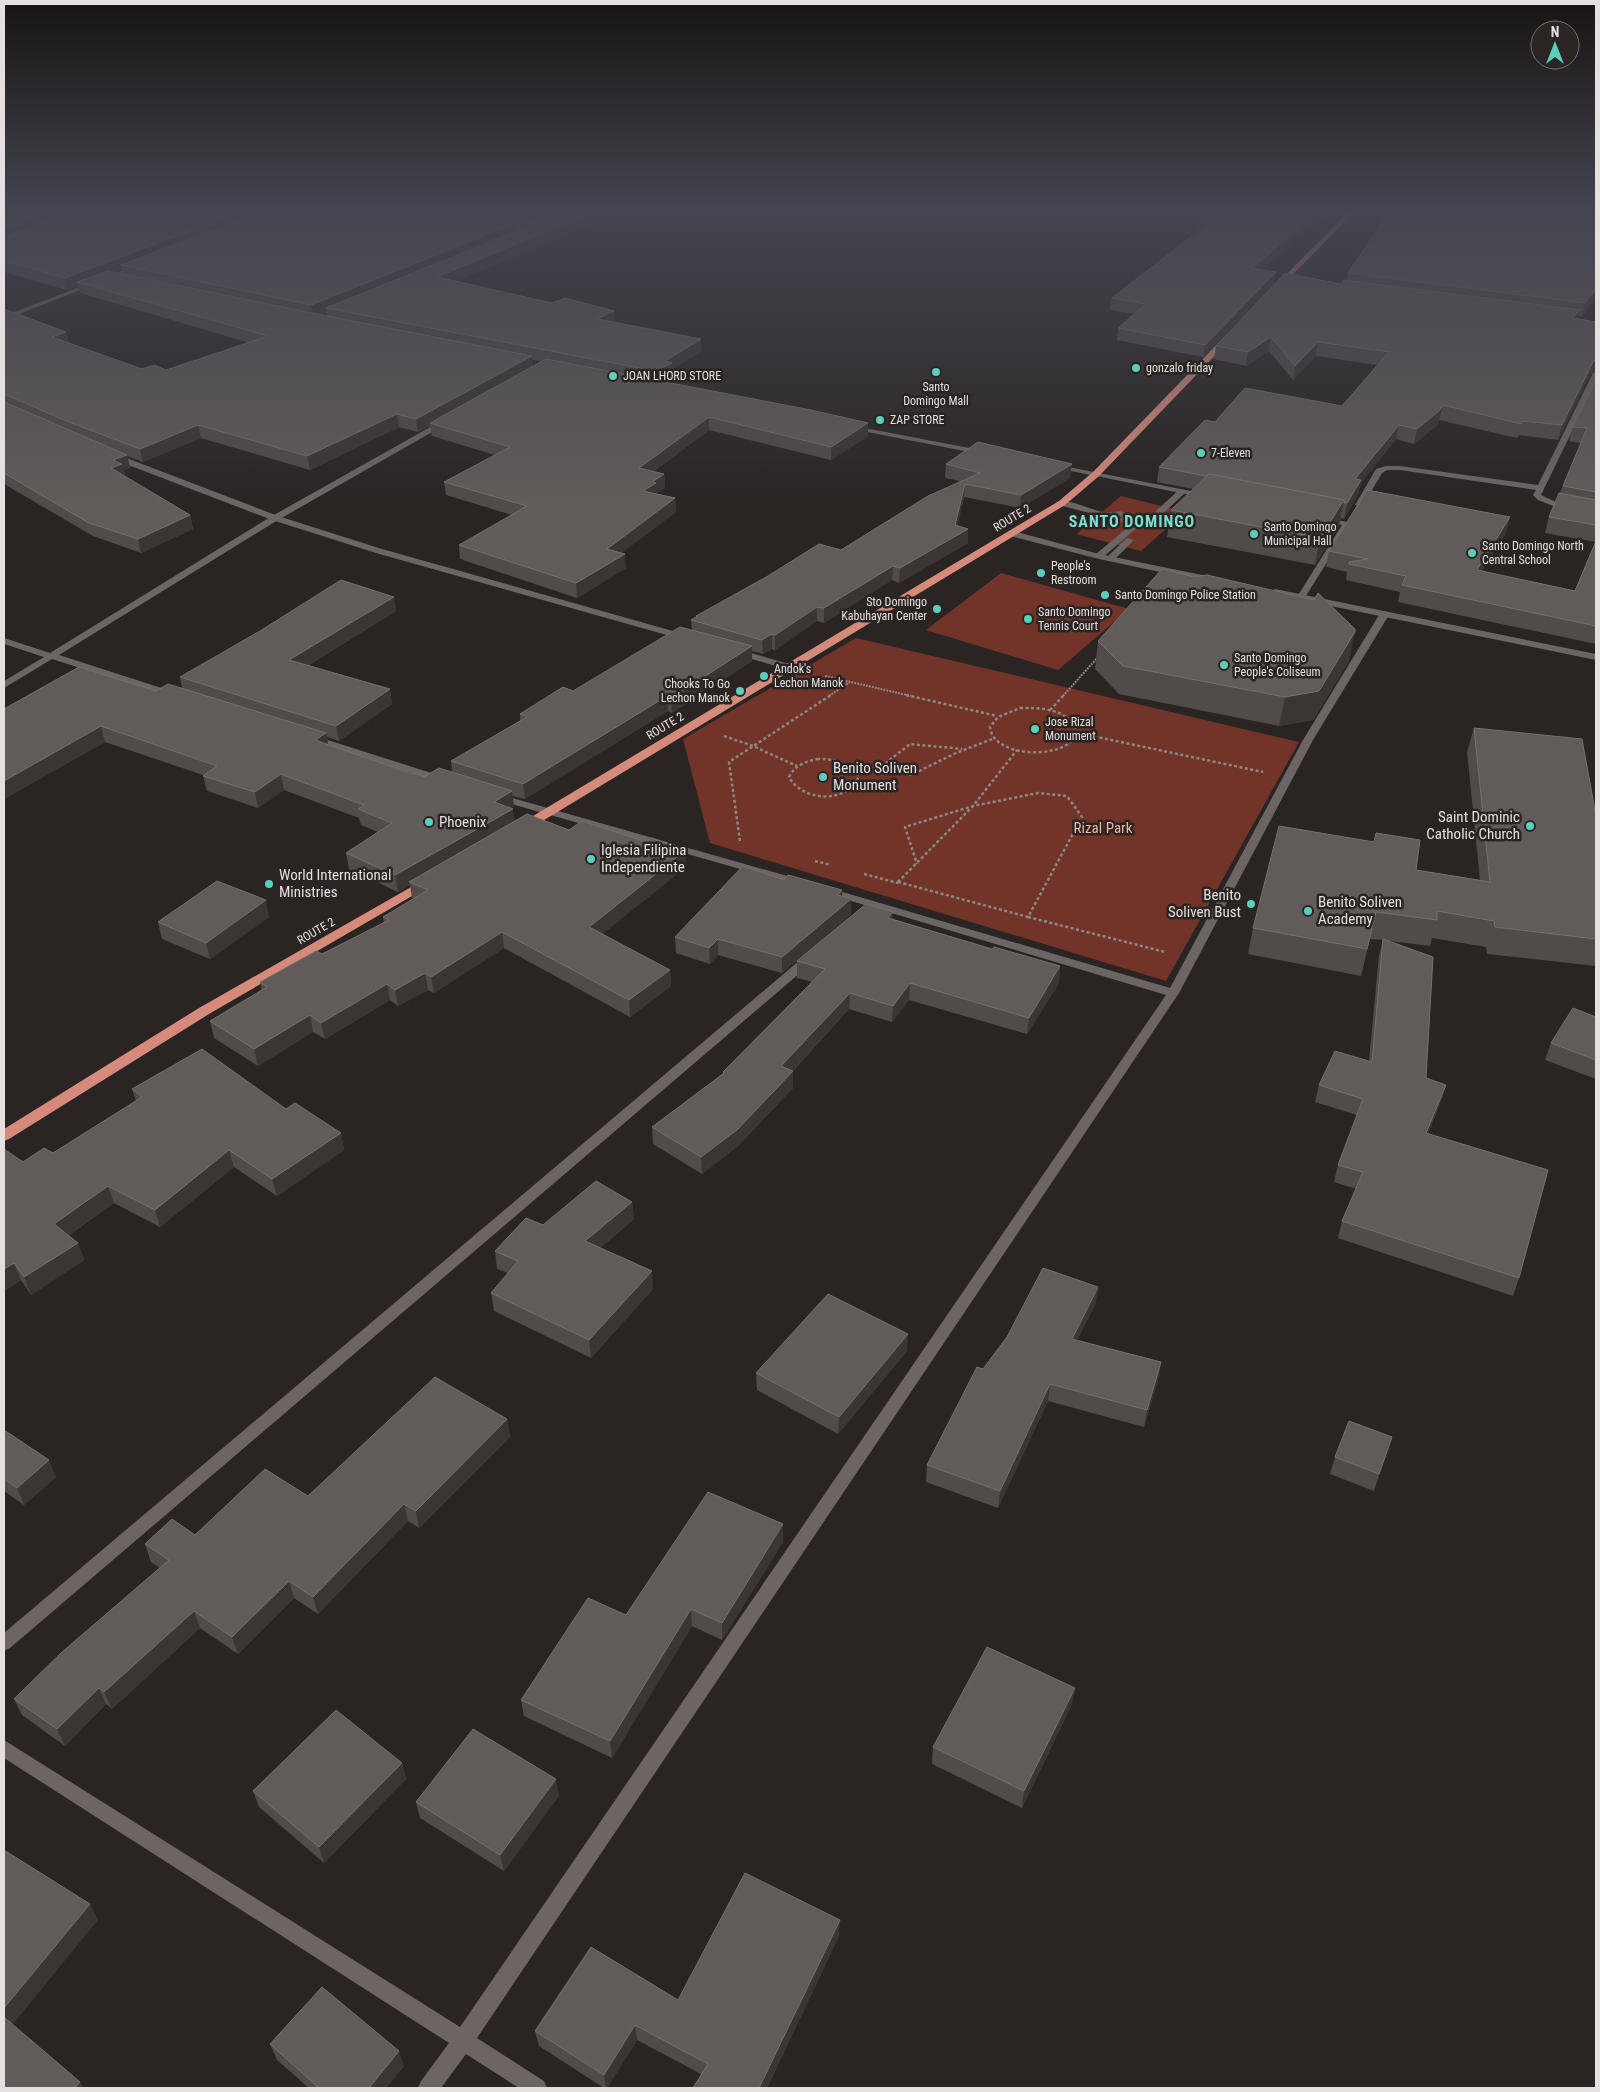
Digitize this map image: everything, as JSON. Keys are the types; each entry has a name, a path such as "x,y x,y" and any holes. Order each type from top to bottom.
{"highway":[{"name":"ROUTE 2","path":"514,832 1062,503 1096,474 1157,414 1235,331"},
{"name":"ROUTE 2","path":"4,1136 204,1011 436,877"}],"street":[{"path":"4,318 28,309"},
{"path":"1596,375 1537,495 1540,499 1554,504 1596,512"},
{"path":"4,685 275,518 449,420"},
{"path":"844,425 990,454"},
{"path":"105,452 275,518 388,554 695,640"},
{"path":"1048,465 1212,497"},
{"path":"1301,597 1379,471 1386,468 1400,468 1540,488"},
{"path":"1099,556 1179,491"},
{"path":"1062,503 1108,516 1114,513 1126,515 1139,522"},
{"path":"1318,518 1347,524"},
{"path":"1111,558 1139,522"},
{"path":"1013,534 1099,556 1223,582"},
{"path":"1262,589 1596,657"},
{"path":"428,2088 463,2041 1173,993 1308,740 1384,615"},
{"path":"4,641 186,699"},
{"path":"723,648 790,667"},
{"path":"300,735 453,782"},
{"path":"491,794 548,812 720,858 1173,993"},
{"path":"858,917 874,904"},
{"path":"4,1642 821,949"},
{"path":"4,1748 537,2088"}],"path":[{"path":"1050,710 1102,652"},
{"path":"790,667 997,716"},
{"path":"740,842 729,762 850,682"},
{"path":"1020,708 1050,710 1071,720 1076,726 1078,733 1075,740 1068,746 1058,750 1031,752 1017,750 1004,745 990,731 991,723 997,716 1007,711 1020,708"},
{"path":"692,726 753,746 797,766"},
{"path":"1078,733 1263,772"},
{"path":"855,770 881,767 911,775 964,750 995,738"},
{"path":"881,767 910,744 964,750"},
{"path":"874,904 917,864 973,806 1017,750"},
{"path":"817,760 839,761 855,770 859,776 858,782 853,788 836,795 814,795 796,788 790,776 797,766 817,760"},
{"path":"917,864 905,827 973,806 1038,793 1067,796 1082,817 1028,917"},
{"path":"815,861 833,866"},
{"path":"861,873 1166,952"}],"green space":[{"path":"1121,496 1185,512 1141,551 1076,534"},
{"name":"Santo Domingo Tennis Court","path":"1001,573 1129,609 1058,670 926,630"},
{"name":"Rizal Park","path":"856,638 1299,742 1166,981 710,843 683,739"}],"building":[{"path":"4,309 66,332 52,337 142,369 154,365 166,370 268,336 171,309 291,309 532,356 416,419 397,414 307,456 198,425 140,449 69,422 4,394"},
{"path":"329,309 605,309 614,311 597,319 701,339 665,361 672,363 655,371"},
{"path":"1141,309 1240,309 1205,345 1118,328"},
{"path":"1251,309 1569,309 1580,310 1573,318 1596,322 1596,360 1594,360 1562,425 1522,421 1521,424 1443,405 1439,411 1417,429 1399,425 1355,479 1361,480 1347,503 1344,503 1344,500 1209,474 1206,476 1159,467 1205,420 1215,422 1245,388 1342,406 1389,352 1318,342 1295,366 1271,337 1248,352 1216,346"},
{"path":"546,359 811,410 868,423 831,447 709,417 639,468 664,474 652,482 656,483 643,491 675,498 607,549 625,554 576,583 459,545 527,506 444,482 510,447 430,423"},
{"path":"1596,380 1596,492 1563,486 1587,428 1573,427"},
{"path":"4,402 127,455 113,460 122,464 111,468 190,515 138,539 89,523 4,473"},
{"path":"978,442 1072,464 1021,495 965,484 955,525 968,529 900,568 893,566 824,608 817,607 775,635 772,634 762,640 691,620 819,544 841,550 928,496 980,473 946,464"},
{"path":"1209,474 1344,500 1320,538 1171,510"},
{"path":"1367,490 1510,517 1477,570 1575,591 1596,541 1596,626 1402,585 1406,576 1349,564 1349,562 1368,559 1329,551"},
{"path":"1559,493 1596,500 1596,525 1549,517"},
{"name":"Santo Domingo People's Coliseum","path":"1162,569 1194,577 1207,575 1314,600 1318,593 1355,629 1355,632 1319,691 1285,697 1123,666 1098,641"},
{"path":"341,580 394,597 289,660 390,689 336,726 180,677 260,631"},
{"path":"680,627 752,646 671,698 667,696 523,784 451,761 527,717 520,714 563,687 573,691"},
{"path":"79,667 156,691 168,684 326,733 315,740 412,774 424,777 439,768 512,791 494,802 513,809 395,875 346,853 392,823 358,809 364,805 281,774 255,792 203,776 217,766 101,726 4,781 4,709"},
{"path":"1474,728 1582,739 1596,816 1596,939 1495,927 1494,921 1437,911 1437,920 1376,912 1367,949 1253,928 1279,826 1374,842 1376,833 1420,840 1416,870 1490,882"},
{"path":"527,814 569,830 582,821 646,842 652,838 685,851 589,927 670,970 629,1000 502,932 431,977 425,973 395,990 387,984 321,1023 310,1015 254,1049 210,1021 267,987 260,982 316,951 322,954 389,920 383,917 428,890 409,882"},
{"path":"743,866 784,880 788,875 842,890 838,895 851,899 782,957 718,939 709,948 675,937"},
{"path":"217,881 266,900 206,943 158,922"},
{"path":"866,904 893,912 888,918 992,949 994,947 1060,966 1029,1018 910,983 893,1006 850,993 781,1066 793,1071 738,1129 701,1157 652,1127 724,1073 825,969 797,961"},
{"path":"1383,939 1433,957 1426,1078 1446,1085 1426,1133 1548,1170 1519,1278 1342,1221 1363,1172 1338,1165 1363,1099 1319,1085 1335,1051 1372,1062"},
{"path":"1573,1008 1596,1017 1596,1060 1551,1043"},
{"path":"202,1049 286,1109 295,1103 341,1133 272,1179 229,1150 155,1210 108,1186 54,1224 78,1243 24,1277 14,1263 4,1269 4,1149 23,1162 44,1148 53,1153 142,1097 132,1089"},
{"path":"596,1181 632,1202 585,1241 652,1271 589,1340 491,1293 518,1261 495,1251 526,1218 543,1225"},
{"path":"1043,1268 1098,1287 1072,1339 1161,1362 1147,1410 1050,1384 1000,1491 927,1465 977,1367 983,1369 1007,1337"},
{"path":"828,1294 908,1334 839,1417 756,1373"},
{"path":"435,1377 507,1419 416,1511 404,1504 313,1597 289,1581 232,1637 194,1611 104,1692 99,1688 57,1729 14,1699 61,1653 169,1560 145,1544 172,1519 195,1535 265,1469 308,1496"},
{"path":"1349,1421 1392,1437 1379,1474 1335,1457"},
{"path":"4,1430 49,1460 17,1488 4,1479"},
{"path":"708,1492 783,1524 722,1623 691,1609 610,1741 521,1700 588,1598 626,1615"},
{"path":"987,1647 1075,1688 1024,1791 933,1747"},
{"path":"336,1710 402,1763 319,1847 253,1791"},
{"path":"473,1729 556,1779 500,1855 416,1802"},
{"path":"4,1850 90,1904 4,2008"},
{"path":"745,1873 840,1920 759,2088 693,2088 708,2064 635,2025 604,2075 535,2031 591,1947 678,2000"},
{"path":"322,1987 399,2051 369,2088 319,2088 270,2044"},
{"path":"4,2017 80,2082 75,2088 4,2088"}],"place":[{"name":"gonzalo friday","path":"1136,368"},
{"name":"Santo Domingo Mall","path":"936,372"},
{"name":"JOAN LHORD STORE","path":"613,376"},
{"name":"ZAP STORE","path":"880,420"},
{"name":"7-Eleven","path":"1201,453"},
{"name":"Santo Domingo Municipal Hall","path":"1254,534"},
{"name":"Santo Domingo North Central School","path":"1472,553"},
{"name":"People's Restroom","path":"1041,573"},
{"name":"Santo Domingo Police Station","path":"1105,595"},
{"name":"Sto Domingo Kabuhayan Center","path":"937,609"},
{"name":"Santo Domingo Tennis Court","path":"1028,619"},
{"name":"Santo Domingo People's Coliseum","path":"1224,665"},
{"name":"Andok's Lechon Manok","path":"764,676"},
{"name":"Chooks To Go Lechon Manok","path":"740,691"},
{"name":"Jose Rizal Monument","path":"1035,729"},
{"name":"Benito Soliven Monument","path":"823,777"},
{"name":"Phoenix","path":"429,822"},
{"name":"Saint Dominic Catholic Church","path":"1530,826"},
{"name":"Iglesia Filipina Independiente","path":"591,859"},
{"name":"World International Ministries","path":"269,884"},
{"name":"Benito Soliven Bust","path":"1251,904"},
{"name":"Benito Soliven Academy","path":"1308,911"}],"district":[{"name":"SANTO DOMINGO","path":"1132,521"}]}
